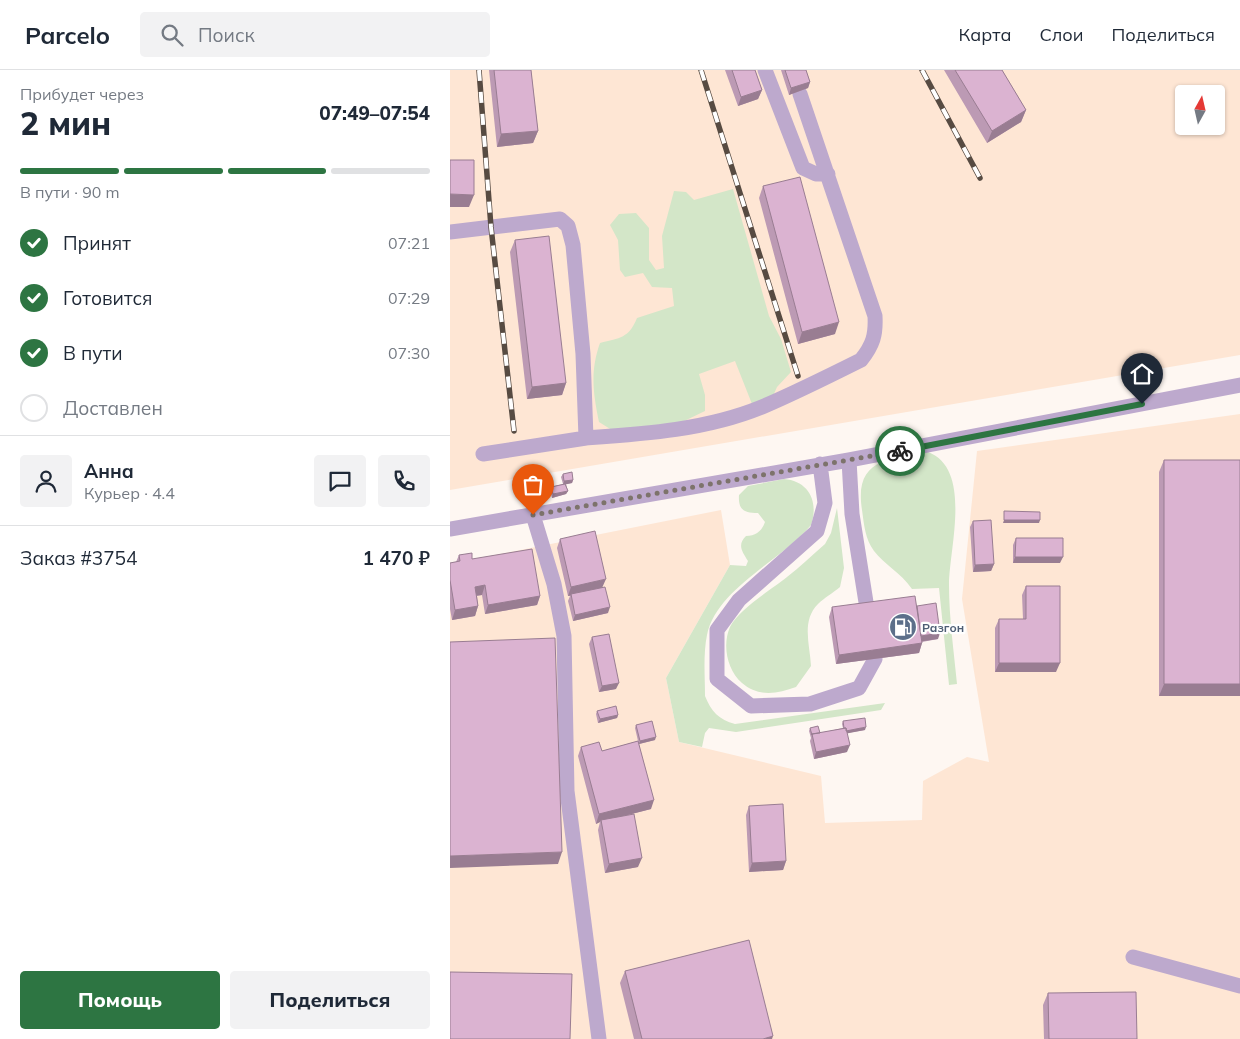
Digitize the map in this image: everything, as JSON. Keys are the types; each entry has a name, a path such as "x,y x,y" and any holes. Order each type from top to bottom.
{"street":[{"path":"765,70 803,168 816,174 828,174"},
{"path":"483,454 586,438 655,433 707,424 761,408 862,360 872,346 876,331 876,316 800,94"},
{"path":"450,232 560,219 568,226 572,245 583,354 586,438"},
{"path":"450,528 849,460 1240,386"},
{"path":"820,464 825,503 817,531 739,600 717,630 717,679 751,706 810,704 859,688 875,659 852,514 849,460"},
{"path":"533,515 554,584 564,636 568,791 599,1039"},
{"path":"1133,957 1240,986"}],"shaded area":[{"path":"450,70 1240,70 1240,355 450,490"},
{"path":"1240,414 1240,1039 450,1039 450,564 721,510 730,565 666,678 679,742 821,776 825,823 922,820 923,781 967,757 989,762 962,599 977,451"}],"green space":[{"path":"733,189 769,316 781,339 791,372 777,387 773,396 752,404 735,361 699,374 705,395 705,411 678,424 615,432 599,422 597,411 594,373 600,343 623,336 631,330 637,318 674,306 672,288 652,287 643,273 625,277 620,270 618,240 610,225 619,214 636,213 649,228 649,260 656,270 664,268 662,236 674,191 686,192 694,200"},
{"path":"928,452 942,461 950,475 954,492 954,532 949,585 957,684 949,685 939,588 912,589 903,578 878,556 867,536 862,510 861,493 863,480 869,471 877,464 887,460"},
{"path":"784,479 800,484 810,494 814,508 811,525 799,538 736,589 723,603 713,619 707,635 705,650 705,696 707,701 720,717 735,724 885,703 881,710 736,732 709,728 705,733 702,747 679,742 666,678 730,565 746,566 748,561 741,548 743,539 758,532 765,522 758,513 743,510 739,495 748,486"},
{"path":"837,508 844,568 840,587 818,604 810,618 808,634 811,666 796,687 775,693 755,691 737,678 727,657 726,642 730,627 734,620 748,607 792,573 825,544 831,533"}],"building":[{"path":"494,70 531,70 538,131 501,134"},
{"path":"732,70 755,70 762,90 741,97"},
{"path":"785,70 806,70 810,82 791,88"},
{"path":"955,70 1002,70 1026,110 992,131"},
{"path":"450,160 474,160 474,195 450,194"},
{"path":"800,177 839,322 802,332 763,186"},
{"path":"549,236 566,383 532,387 515,240"},
{"path":"1164,460 1240,460 1240,684 1164,684"},
{"path":"572,472 573,480 564,481 563,474"},
{"path":"565,484 568,491 553,494 551,487"},
{"path":"1004,511 1040,512 1040,520 1004,520"},
{"path":"991,520 994,564 975,565 973,521"},
{"path":"595,531 606,579 571,587 560,539"},
{"path":"1016,538 1063,538 1063,557 1015,557"},
{"path":"532,549 540,596 488,605 485,585 475,587 478,606 455,610 450,580 450,563 460,561 459,555 472,553 472,559"},
{"path":"1026,586 1060,586 1060,663 999,663 999,619 1026,619"},
{"path":"605,587 610,607 575,615 571,594"},
{"path":"915,596 922,643 839,655 832,607"},
{"path":"936,603 940,633 921,636 917,606"},
{"path":"609,634 619,683 602,686 592,637"},
{"path":"555,638 562,852 450,856 450,642"},
{"path":"616,706 618,715 600,719 597,711"},
{"path":"865,718 866,727 846,731 846,728 844,728 843,721"},
{"path":"652,721 656,737 640,741 636,725"},
{"path":"818,726 820,733 812,735 810,728"},
{"path":"846,728 850,745 816,752 812,734"},
{"path":"638,741 654,800 599,814 581,747 599,742 602,751"},
{"path":"783,804 786,861 752,863 749,806"},
{"path":"634,814 642,858 609,864 601,820"},
{"path":"749,940 773,1036 763,1039 642,1039 625,971"},
{"path":"450,972 572,974 570,1039 450,1039"},
{"path":"1136,992 1137,1039 1049,1039 1048,993"}],"railway":[{"path":"479,70 491,227 514,431"},
{"path":"701,70 798,376"},
{"path":"922,70 980,178"}],"way so far":[{"path":"533,515 900,451"}],"place":[{"name":"Разгон","path":"903,627"}],"route":[{"path":"900,451 1142,404"}]}
